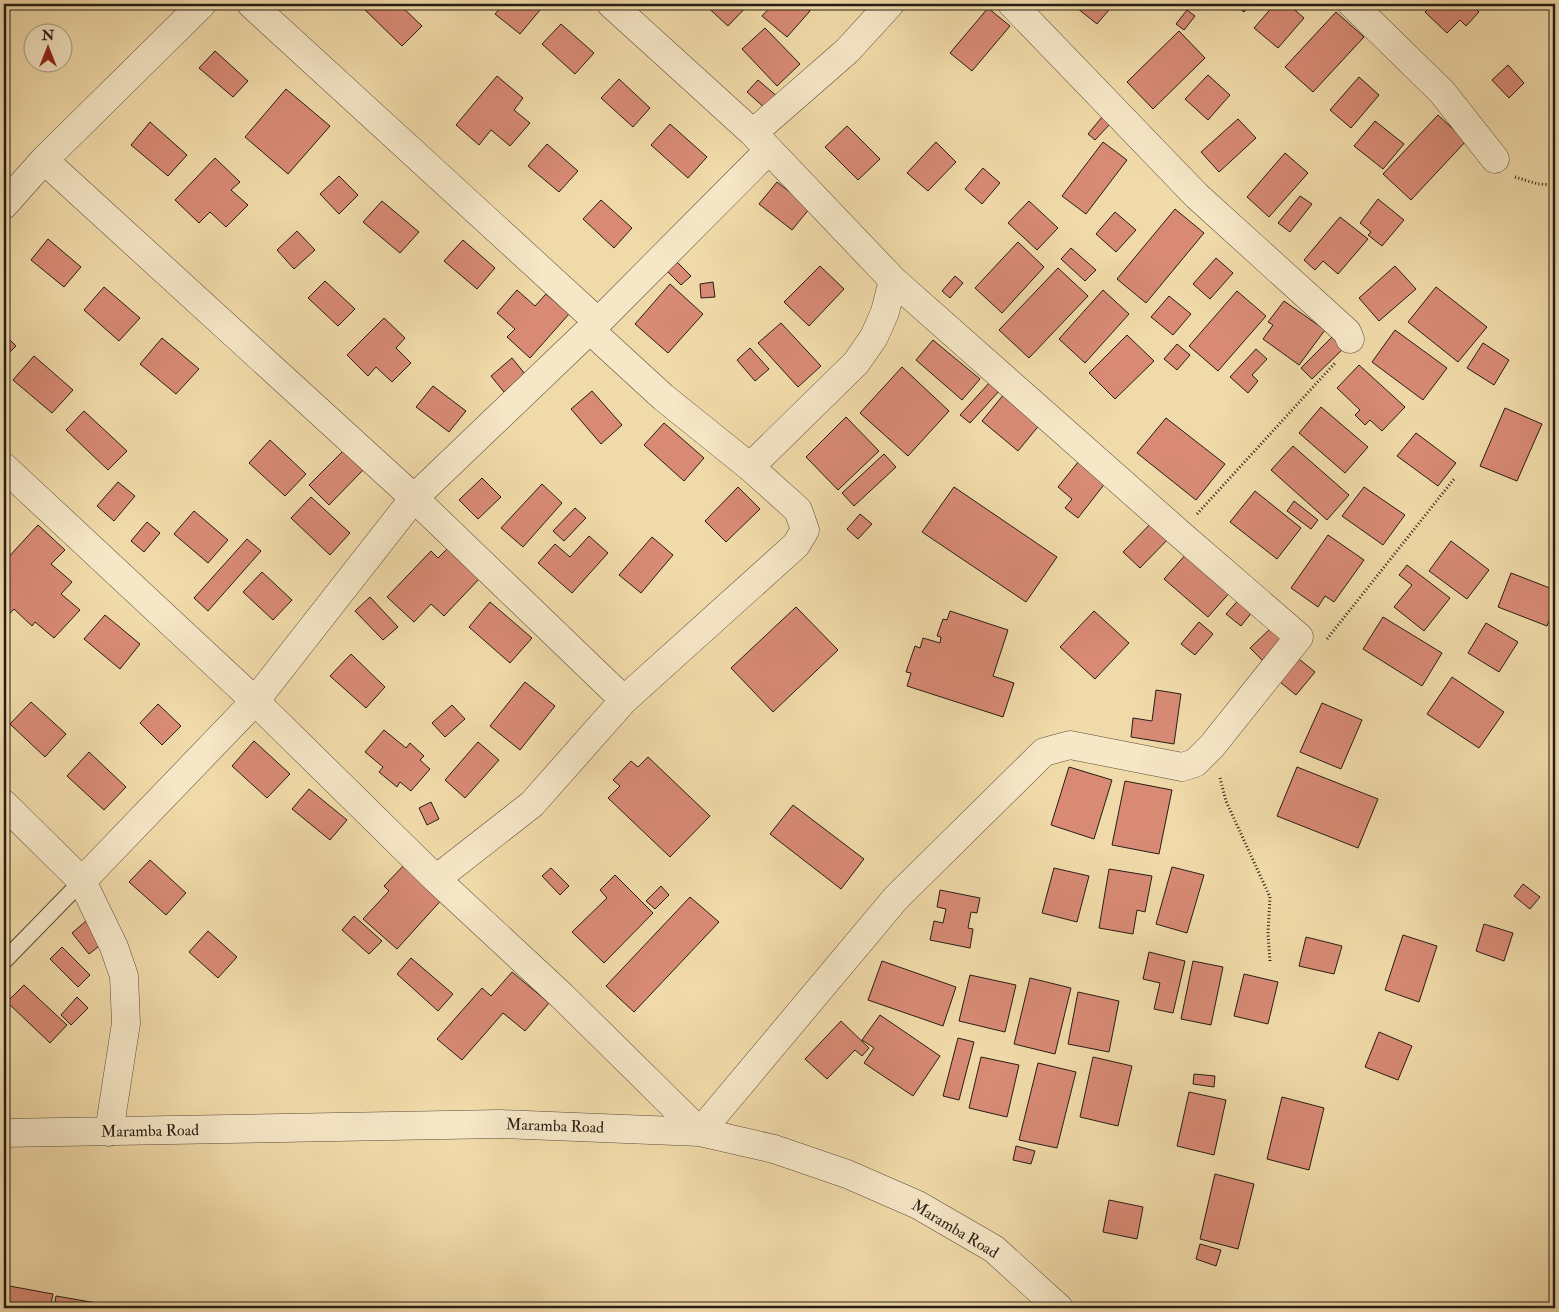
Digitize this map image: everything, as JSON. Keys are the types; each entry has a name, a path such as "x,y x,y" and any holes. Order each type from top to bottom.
{"street":[{"path":"4,205 44,160 202,4"},
{"path":"251,4 594,326 663,397 750,467 798,510 805,530 796,545 624,700 532,804 436,879"},
{"path":"4,467 255,702 436,879 562,996 700,1132 896,898 1044,752 1070,745 1182,767 1195,763 1212,746 1299,636 1180,534 893,280 761,142 611,4"},
{"path":"82,881 255,702 414,498 594,326 761,142 890,4"},
{"path":"1012,4 1197,196 1347,332 1350,339"},
{"path":"1352,4 1442,92 1495,159"},
{"path":"44,160 414,498 624,700"},
{"path":"750,467 856,363 878,329 885,312 893,280"},
{"path":"4,804 82,881 114,947 124,976 126,1023 109,1132"},
{"name":"Maramba Road","path":"4,1133 500,1124 700,1132 774,1149 847,1174 918,1205 994,1249 1059,1308"}],"lane":[{"path":"4,961 82,881"}],"path":[{"path":"1495,159 1512,176 1538,184 1555,185"},
{"path":"1180,534 1350,346 1350,339"},
{"path":"1299,636 1328,639 1454,479"},
{"path":"1212,746 1226,801 1270,897 1268,934 1270,960"}],"building":[{"path":"368,4 399,4 422,26 402,46 363,8"},
{"path":"502,4 545,4 520,34 495,14"},
{"path":"704,4 749,4 728,26"},
{"path":"773,4 801,4 810,11 787,37 762,16"},
{"path":"1072,4 1114,4 1097,24"},
{"path":"1234,4 1251,4 1244,12"},
{"path":"1275,4 1288,4 1304,18 1278,48 1254,28"},
{"path":"1433,4 1474,4 1472,6 1479,12 1466,26 1460,20 1447,33 1425,12"},
{"path":"988,8 1010,26 972,71 950,53"},
{"path":"1187,10 1195,16 1184,30 1176,24"},
{"path":"1336,12 1364,37 1313,92 1285,67"},
{"path":"561,24 594,53 575,74 542,44"},
{"path":"765,28 800,64 777,86 742,49"},
{"path":"1179,31 1205,58 1153,109 1127,82"},
{"path":"215,51 248,81 233,97 199,68"},
{"path":"1508,65 1524,83 1509,98 1492,80"},
{"path":"1208,75 1230,95 1208,120 1185,99"},
{"path":"497,76 523,98 514,110 530,123 510,146 491,130 479,145 456,125"},
{"path":"1359,77 1379,95 1351,128 1330,110"},
{"path":"619,79 650,108 633,127 601,98"},
{"path":"758,80 779,98 767,110 747,92"},
{"path":"286,89 330,126 288,174 245,137"},
{"path":"1438,115 1466,141 1411,200 1383,174"},
{"path":"1102,117 1110,124 1095,140 1088,134"},
{"path":"1238,119 1256,138 1219,172 1201,152"},
{"path":"1375,121 1404,144 1383,169 1354,146"},
{"path":"150,122 187,155 168,176 131,145"},
{"path":"670,124 707,157 688,178 651,145"},
{"path":"847,126 880,159 858,180 825,147"},
{"path":"936,142 956,162 928,191 907,173"},
{"path":"1103,142 1127,160 1086,214 1062,196"},
{"path":"547,144 578,171 559,192 528,166"},
{"path":"1285,153 1308,173 1269,217 1247,197"},
{"path":"215,158 240,182 231,190 248,205 226,227 210,212 199,223 175,200"},
{"path":"983,168 1000,183 982,204 965,189"},
{"path":"339,176 358,195 339,214 320,194"},
{"path":"777,182 810,208 792,230 759,204"},
{"path":"1300,196 1312,204 1290,232 1278,223"},
{"path":"1378,199 1404,220 1382,246 1368,235 1371,232 1360,223"},
{"path":"601,200 632,228 614,248 583,219"},
{"path":"382,201 419,232 400,253 363,222"},
{"path":"1029,201 1058,228 1037,250 1008,223"},
{"path":"1175,209 1204,233 1146,303 1117,279"},
{"path":"1115,212 1136,230 1116,252 1096,234"},
{"path":"1340,217 1368,239 1338,274 1323,261 1315,270 1304,260"},
{"path":"297,231 315,250 294,269 277,250"},
{"path":"48,239 81,267 64,287 31,260"},
{"path":"463,240 495,268 477,289 444,261"},
{"path":"1018,242 1044,267 1002,313 975,288"},
{"path":"1071,248 1096,270 1085,281 1061,259"},
{"path":"1216,258 1233,273 1210,299 1193,284"},
{"path":"675,260 691,276 681,285 665,269"},
{"path":"820,266 844,289 809,326 784,302"},
{"path":"1395,266 1416,289 1379,321 1359,298"},
{"path":"1058,268 1088,296 1029,358 999,330"},
{"path":"955,276 963,283 950,298 942,291"},
{"path":"325,281 355,309 338,326 308,298"},
{"path":"713,282 715,297 701,298 700,284"},
{"path":"670,284 703,314 668,353 635,324"},
{"path":"104,287 140,318 119,341 84,310"},
{"path":"1436,287 1487,327 1458,362 1408,322"},
{"path":"517,290 535,306 546,294 569,314 530,358 507,337 515,329 497,313"},
{"path":"1103,290 1129,314 1085,363 1059,339"},
{"path":"1237,291 1266,316 1218,371 1189,346"},
{"path":"1169,296 1191,314 1173,335 1151,317"},
{"path":"1284,301 1325,330 1299,365 1263,339 1273,325 1268,322"},
{"path":"384,318 405,338 396,348 411,363 392,382 376,367 368,376 347,355"},
{"path":"781,323 821,366 798,387 758,343"},
{"path":"1395,330 1447,368 1423,400 1372,362"},
{"path":"4,334 16,346 4,358"},
{"path":"1127,335 1154,361 1115,399 1089,373"},
{"path":"1333,336 1344,348 1312,379 1301,368"},
{"path":"162,338 199,369 176,394 140,364"},
{"path":"933,340 980,379 962,400 916,360"},
{"path":"1483,343 1509,360 1494,385 1467,368"},
{"path":"1177,344 1190,355 1177,370 1164,359"},
{"path":"750,348 769,369 755,381 737,360"},
{"path":"1256,349 1267,359 1252,375 1258,381 1248,393 1230,377"},
{"path":"34,356 73,390 52,413 13,380"},
{"path":"512,358 525,374 504,392 491,376"},
{"path":"1359,365 1405,407 1382,431 1370,420 1365,425 1355,415 1360,410 1337,388"},
{"path":"902,367 949,411 908,456 860,413"},
{"path":"990,382 1000,390 970,423 960,415"},
{"path":"433,386 466,411 449,432 416,407"},
{"path":"1009,388 1041,423 1018,451 982,421"},
{"path":"592,391 622,425 601,444 571,409"},
{"path":"1321,407 1368,447 1345,473 1299,433"},
{"path":"1505,408 1542,424 1517,481 1480,466"},
{"path":"84,411 127,451 108,470 66,430"},
{"path":"846,417 879,451 838,490 806,457"},
{"path":"1166,418 1225,464 1196,500 1137,453"},
{"path":"664,423 704,458 684,481 644,445"},
{"path":"1416,433 1456,463 1438,486 1397,456"},
{"path":"270,440 306,474 285,496 249,463"},
{"path":"1293,446 1349,495 1327,520 1271,470"},
{"path":"344,450 364,469 329,505 309,485"},
{"path":"884,454 896,467 854,506 842,493"},
{"path":"1083,456 1110,477 1078,518 1065,508 1072,499 1058,487"},
{"path":"482,478 501,497 478,519 459,500"},
{"path":"118,482 135,496 114,521 97,506"},
{"path":"542,484 562,503 523,547 501,528"},
{"path":"738,487 760,509 726,542 705,521"},
{"path":"954,487 1057,557 1026,602 922,532"},
{"path":"1364,487 1405,515 1383,545 1342,516"},
{"path":"1255,491 1301,528 1277,559 1230,522"},
{"path":"311,497 350,533 330,555 291,518"},
{"path":"1294,501 1318,520 1311,529 1287,511"},
{"path":"575,508 586,518 564,541 553,531"},
{"path":"194,511 228,540 208,563 174,534"},
{"path":"860,514 872,524 858,539 847,529"},
{"path":"1157,517 1174,533 1140,568 1123,552"},
{"path":"147,522 160,533 144,552 131,541"},
{"path":"38,525 65,550 51,564 72,582 61,594 80,610 54,638 35,622 32,626 14,609 4,620 4,562"},
{"path":"1328,535 1364,560 1334,602 1325,596 1318,607 1291,588"},
{"path":"589,536 608,553 572,593 538,563 555,544 570,557"},
{"path":"652,537 673,555 641,593 619,575"},
{"path":"247,539 261,551 208,611 194,598"},
{"path":"1451,541 1489,570 1467,599 1429,571"},
{"path":"449,547 481,577 444,616 431,604 414,622 387,597 431,551 438,558"},
{"path":"1188,552 1232,590 1208,617 1164,579"},
{"path":"1407,565 1450,598 1424,631 1394,607 1412,585 1399,575"},
{"path":"262,572 292,600 273,620 243,592"},
{"path":"1511,573 1555,590 1555,606 1547,626 1498,607"},
{"path":"1243,595 1256,607 1241,626 1226,614"},
{"path":"370,597 398,627 383,640 355,611"},
{"path":"490,602 532,638 510,663 469,627"},
{"path":"796,607 838,650 773,712 731,668"},
{"path":"950,611 1008,630 993,676 1014,683 1003,717 907,686 911,673 906,672 915,646 920,648 923,638 940,643 941,637 937,636 943,619 947,620"},
{"path":"1094,611 1129,643 1095,679 1060,647"},
{"path":"105,615 140,644 120,669 84,639"},
{"path":"1383,617 1442,653 1422,686 1363,649"},
{"path":"1199,622 1213,634 1195,655 1181,644"},
{"path":"1486,623 1518,642 1499,672 1468,653"},
{"path":"1272,627 1288,643 1266,664 1250,648"},
{"path":"351,654 385,687 366,708 330,676"},
{"path":"1294,655 1315,672 1296,695 1275,678"},
{"path":"1452,677 1504,712 1479,748 1427,714"},
{"path":"525,682 555,706 520,750 490,726"},
{"path":"1156,690 1181,694 1174,744 1131,737 1133,718 1152,721"},
{"path":"31,702 66,734 45,757 10,724"},
{"path":"1322,703 1362,720 1341,769 1300,752"},
{"path":"158,704 181,726 162,745 140,723"},
{"path":"452,705 465,719 445,737 432,723"},
{"path":"384,730 406,748 410,743 424,756 420,760 430,769 411,791 400,782 397,787 379,772 383,767 365,752"},
{"path":"254,741 290,774 267,798 232,766"},
{"path":"478,742 499,760 465,798 445,780"},
{"path":"89,752 126,787 104,810 67,776"},
{"path":"648,757 710,816 670,857 608,798 620,786 613,780 631,761 638,767"},
{"path":"1069,767 1112,780 1094,839 1051,825"},
{"path":"1297,767 1378,799 1358,848 1277,816"},
{"path":"1125,781 1172,790 1159,854 1112,845"},
{"path":"309,789 347,820 330,840 292,809"},
{"path":"431,802 439,819 427,825 419,808"},
{"path":"793,805 864,859 841,889 770,834"},
{"path":"150,860 186,893 166,915 129,882"},
{"path":"407,862 445,896 397,949 363,919 389,891 384,886"},
{"path":"1172,867 1204,875 1187,933 1156,924"},
{"path":"551,868 569,886 560,895 542,876"},
{"path":"1054,868 1089,876 1077,922 1042,913"},
{"path":"1109,869 1152,876 1145,912 1137,910 1133,934 1099,928"},
{"path":"615,875 653,913 604,963 572,932 607,898 600,890"},
{"path":"1523,884 1540,897 1530,909 1514,896"},
{"path":"661,886 669,895 655,909 646,901"},
{"path":"940,890 980,898 977,913 971,912 968,928 973,929 970,948 930,940 934,921 943,923 946,909 937,907"},
{"path":"690,897 719,922 634,1012 606,986"},
{"path":"354,916 382,941 369,954 342,930"},
{"path":"86,921 103,943 89,954 72,933"},
{"path":"1484,924 1513,933 1504,961 1476,951"},
{"path":"208,931 237,957 218,978 189,952"},
{"path":"1403,935 1437,946 1419,1002 1385,990"},
{"path":"1306,937 1342,946 1334,974 1299,966"},
{"path":"62,947 90,975 78,987 50,959"},
{"path":"1149,952 1185,961 1173,1013 1154,1009 1160,983 1143,979"},
{"path":"411,958 453,994 438,1011 397,974"},
{"path":"882,961 956,987 943,1026 868,1000"},
{"path":"1193,961 1223,967 1211,1025 1181,1019"},
{"path":"512,972 549,1003 525,1031 503,1013 462,1060 437,1039 482,988 491,996"},
{"path":"1244,974 1278,982 1268,1024 1234,1016"},
{"path":"970,975 1016,985 1005,1032 959,1021"},
{"path":"1030,978 1071,988 1055,1054 1014,1044"},
{"path":"24,985 67,1025 50,1043 7,1002"},
{"path":"1078,992 1119,1001 1109,1052 1068,1044"},
{"path":"77,997 88,1008 71,1025 61,1015"},
{"path":"880,1015 940,1056 913,1096 864,1063 874,1048 862,1040"},
{"path":"841,1021 869,1048 862,1056 855,1050 827,1079 805,1059"},
{"path":"1379,1032 1412,1046 1398,1080 1365,1067"},
{"path":"958,1038 974,1042 959,1100 943,1096"},
{"path":"981,1057 1019,1065 1007,1117 969,1108"},
{"path":"1093,1057 1132,1066 1118,1126 1080,1117"},
{"path":"1038,1063 1076,1072 1057,1148 1019,1140"},
{"path":"1194,1074 1215,1076 1214,1087 1193,1084"},
{"path":"1189,1092 1226,1100 1214,1155 1177,1146"},
{"path":"1282,1097 1324,1108 1309,1170 1267,1159"},
{"path":"1016,1146 1035,1151 1031,1164 1013,1160"},
{"path":"1215,1174 1254,1184 1238,1249 1200,1239"},
{"path":"1109,1200 1143,1207 1137,1239 1103,1232"},
{"path":"1200,1244 1221,1250 1216,1266 1196,1259"},
{"path":"4,1285 53,1294 50,1308 4,1308"},
{"path":"56,1296 120,1307 54,1308"}]}
